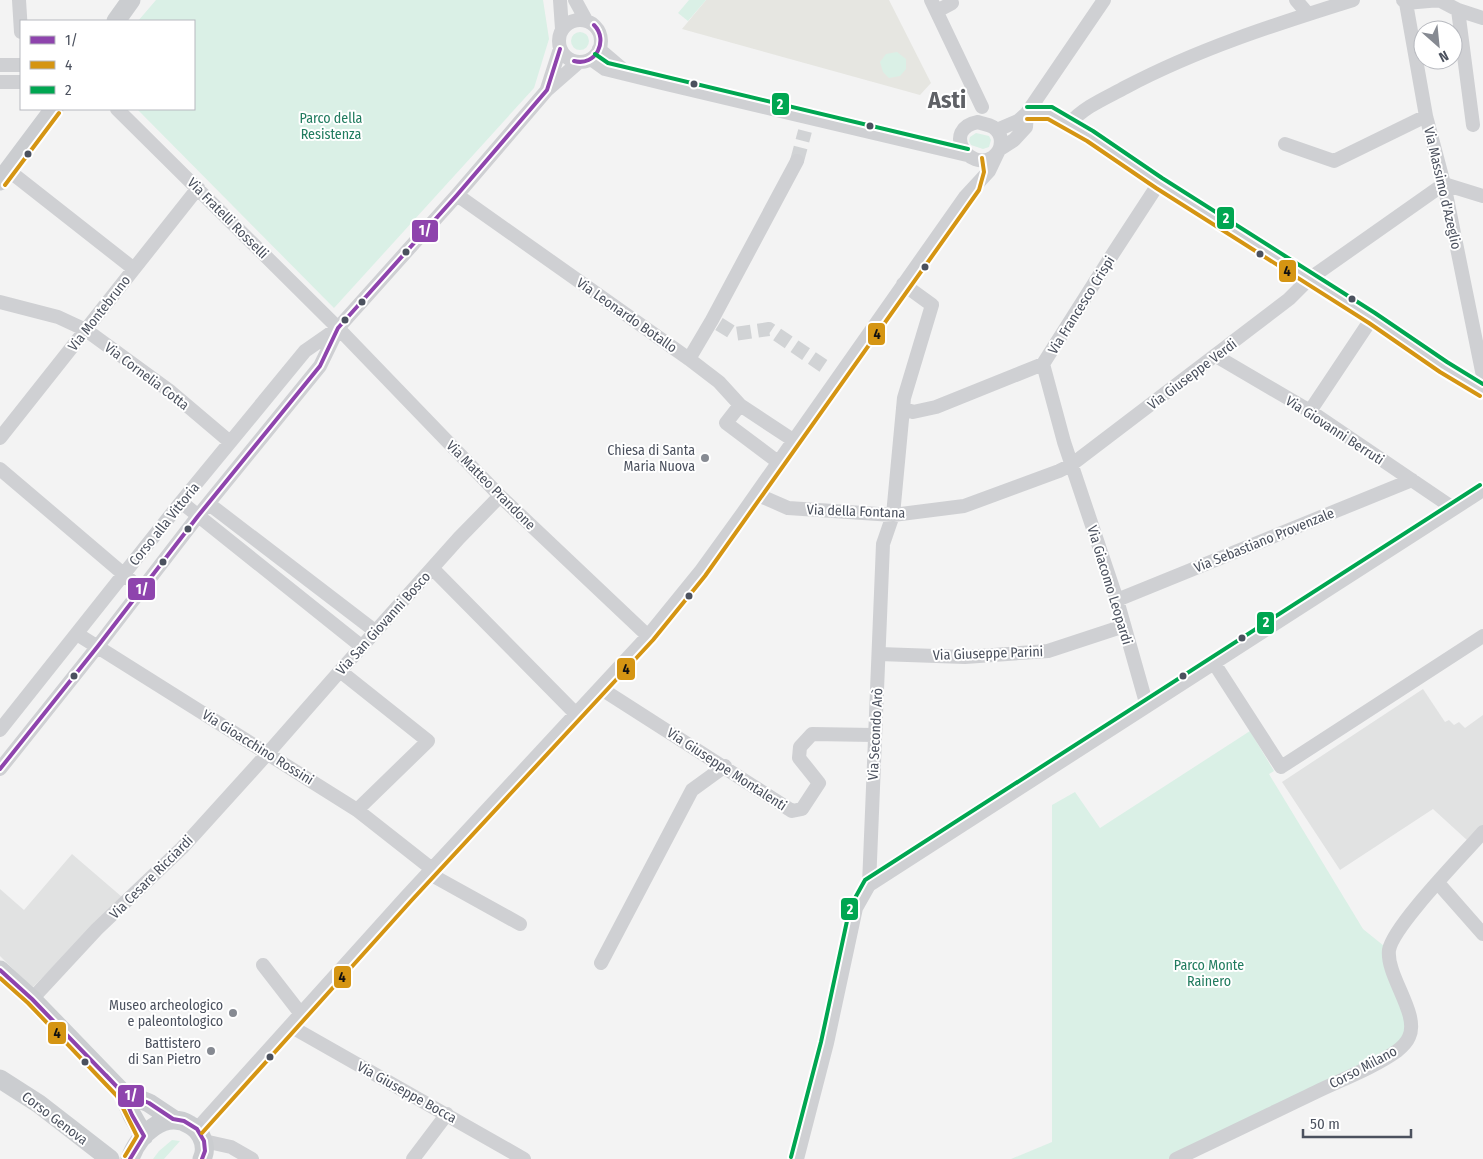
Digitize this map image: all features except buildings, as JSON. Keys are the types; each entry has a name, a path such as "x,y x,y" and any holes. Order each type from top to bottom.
{"main road":[{"path":"117,20 131,0"},
{"path":"4,176 53,110"},
{"path":"0,970 32,999 122,1092 144,1136"},
{"name":"Corso Genova","path":"0,1079 39,1104 110,1159"},
{"path":"122,1092 149,1103 173,1119 184,1121 201,1143"},
{"path":"130,1159 148,1131 161,1123 173,1119"}],"street":[{"path":"19,0 20,20"},
{"name":"Corso alla Vittoria","path":"546,90 560,49 558,42 562,29 560,0"},
{"path":"575,0 586,20 596,26 600,32 601,44 590,57"},
{"path":"974,186 978,172 972,157 961,147 960,137 962,133 968,125 978,122 995,129 1018,121 1027,114 1104,0"},
{"path":"1296,0 1308,14"},
{"path":"1069,124 1084,109 1160,69 1210,48 1353,0"},
{"path":"1405,1 1440,0 1458,10 1483,18"},
{"name":"Via Massimo d'Azeglio","path":"1405,1 1426,116 1444,184 1483,376"},
{"path":"252,1159 231,1147 201,1143 290,1026 430,871 648,636 700,572 793,440 834,373 903,284 974,186 989,171 999,149 1001,139 982,107 934,6 952,3"},
{"path":"1458,10 1473,125"},
{"path":"562,29 572,21 586,20"},
{"path":"560,49 568,58 590,57 605,69 808,125 926,145 972,157 990,159 999,149 1014,140 1026,127 1027,114"},
{"name":"Corso alla Vittoria","path":"0,730 181,502 305,351 338,328 457,195 546,90 590,57"},
{"path":"0,65 20,65"},
{"path":"0,82 20,82"},
{"path":"978,122 982,107"},
{"name":"Via Fratelli Rosselli","path":"118,110 338,328"},
{"path":"1027,114 1050,113 1090,136 1159,183 1483,391"},
{"path":"1285,144 1334,161 1426,116"},
{"path":"926,145 946,141 962,133"},
{"path":"689,359 716,322 797,161"},
{"path":"4,176 134,269"},
{"name":"Via Francesco Crispi","path":"1071,465 1044,364 1159,183"},
{"path":"1444,184 1483,196"},
{"name":"Via Giuseppe Verdi","path":"1071,465 1289,299 1309,279 1444,184"},
{"name":"Via Montebruno","path":"0,438 198,188"},
{"name":"Via Leonardo Botallo","path":"457,195 689,359 719,382 740,405 793,440"},
{"name":"Via Secondo Arò","path":"797,1159 827,1043 856,908 869,885 882,544 893,515 904,398 932,305 903,284"},
{"name":"Via Cornelia Cotta","path":"0,302 58,317 86,330 171,392 230,442"},
{"path":"1310,411 1372,318"},
{"name":"Corso alla Vittoria","path":"0,769 198,516 320,366 338,328"},
{"name":"Via Matteo Prandone","path":"338,328 500,496 648,636"},
{"name":"Via Giovanni Berruti","path":"1216,356 1310,411 1452,508"},
{"path":"903,408 913,412 936,407 1044,364"},
{"path":"740,405 726,423 778,462"},
{"name":"Via della Fontana","path":"756,494 788,508 893,515 964,506 1071,465"},
{"name":"Via Giacomo Leopardi","path":"1071,465 1117,600 1147,706"},
{"path":"0,469 141,589"},
{"name":"Via Sebastiano Provenzale","path":"1117,600 1412,480"},
{"path":"869,885 1452,508 1483,490"},
{"name":"Via San Giovanni Bosco","path":"268,753 375,631 500,496"},
{"path":"181,502 362,646"},
{"path":"209,504 375,631"},
{"path":"432,568 576,714"},
{"path":"343,631 355,616"},
{"name":"Via Giuseppe Parini","path":"879,654 965,657 1048,651 1124,626"},
{"name":"Via Gioacchino Rossini","path":"77,634 357,810 430,871 520,924"},
{"path":"1214,663 1281,767 1483,636"},
{"path":"340,670 428,741 357,810"},
{"name":"Via Giuseppe Montalenti","path":"600,688 792,810 802,809 818,783 799,758 800,747 812,734 874,735"},
{"name":"Via Cesare Ricciardi","path":"32,999 97,930 182,848 268,753"},
{"path":"601,963 692,790 725,766"},
{"name":"Corso Milano","path":"1176,1159 1357,1073 1402,1046 1410,1036 1412,1024 1392,971 1389,950 1392,940 1404,922 1483,832"},
{"path":"1438,883 1483,934"},
{"path":"263,965 301,1014"},
{"name":"Via Giuseppe Bocca","path":"290,1026 524,1159"},
{"path":"413,1159 447,1114"}],"shaded area":[{"path":"706,0 889,0 931,83 920,95 682,29"},
{"path":"1423,689 1445,722 1449,720 1454,725 1459,722 1465,728 1483,715 1483,825 1468,841 1433,809 1340,870 1282,782"},
{"path":"72,854 122,897 32,988 0,956 0,889 24,910"}],"green space":[{"name":"Parco della Resistenza","path":"156,0 543,0 549,39 534,88 334,308 138,110 195,110 195,20 139,20"},
{"path":"689,0 706,0 688,21 678,13"},
{"path":"580,32 586,35 589,41 586,47 580,50 574,47 571,41 574,35"},
{"path":"897,52 906,59 906,69 900,76 889,78 883,72 880,62 886,54"},
{"path":"976,133 989,136 991,140 989,147 983,149 971,145 970,137"},
{"name":"Parco Monte Rainero","path":"1250,731 1274,771 1269,774 1363,929 1389,950 1410,1017 1406,1041 1176,1159 1011,1159 1052,1142 1052,805 1075,792 1100,828"},
{"path":"172,1140 180,1141 164,1159 153,1159 159,1151"}],"tunnel":[{"path":"797,161 805,131"},
{"path":"719,324 735,334 769,329 828,369"}],"transit line":[{"name":"1/","path":"574,61 582,62 589,60 598,51 600,38 594,25"},
{"name":"1/","path":"0,769 198,516 320,366 338,328 457,195 547,90 560,49"},
{"name":"2","path":"595,54 608,63 968,149"},
{"name":"2","path":"1027,107 1052,107 1093,131 1162,178 1483,384"},
{"name":"4","path":"5,185 59,113"},
{"name":"4","path":"1027,119 1048,119 1087,141 1156,188 1480,396"},
{"name":"4","path":"202,1133 411,901 653,640 705,576 979,190 984,172 982,158"},
{"name":"2","path":"791,1157 821,1042 850,907 865,880 1480,485"},
{"name":"1/","path":"0,970 32,999 122,1092 149,1103 173,1119 184,1121 197,1129 204,1141 205,1151 202,1159"},
{"name":"4","path":"0,978 28,1003 117,1096 137,1136 125,1156"},
{"name":"1/","path":"106,1075 122,1092 144,1136 130,1159"}],"place":[{"name":"Chiesa di Santa Maria Nuova","path":"705,458"},
{"name":"Museo archeologico e paleontologico","path":"233,1013"},
{"name":"Battistero di San Pietro","path":"211,1051"}],"district":[{"name":"Asti","path":"947,100"}]}
